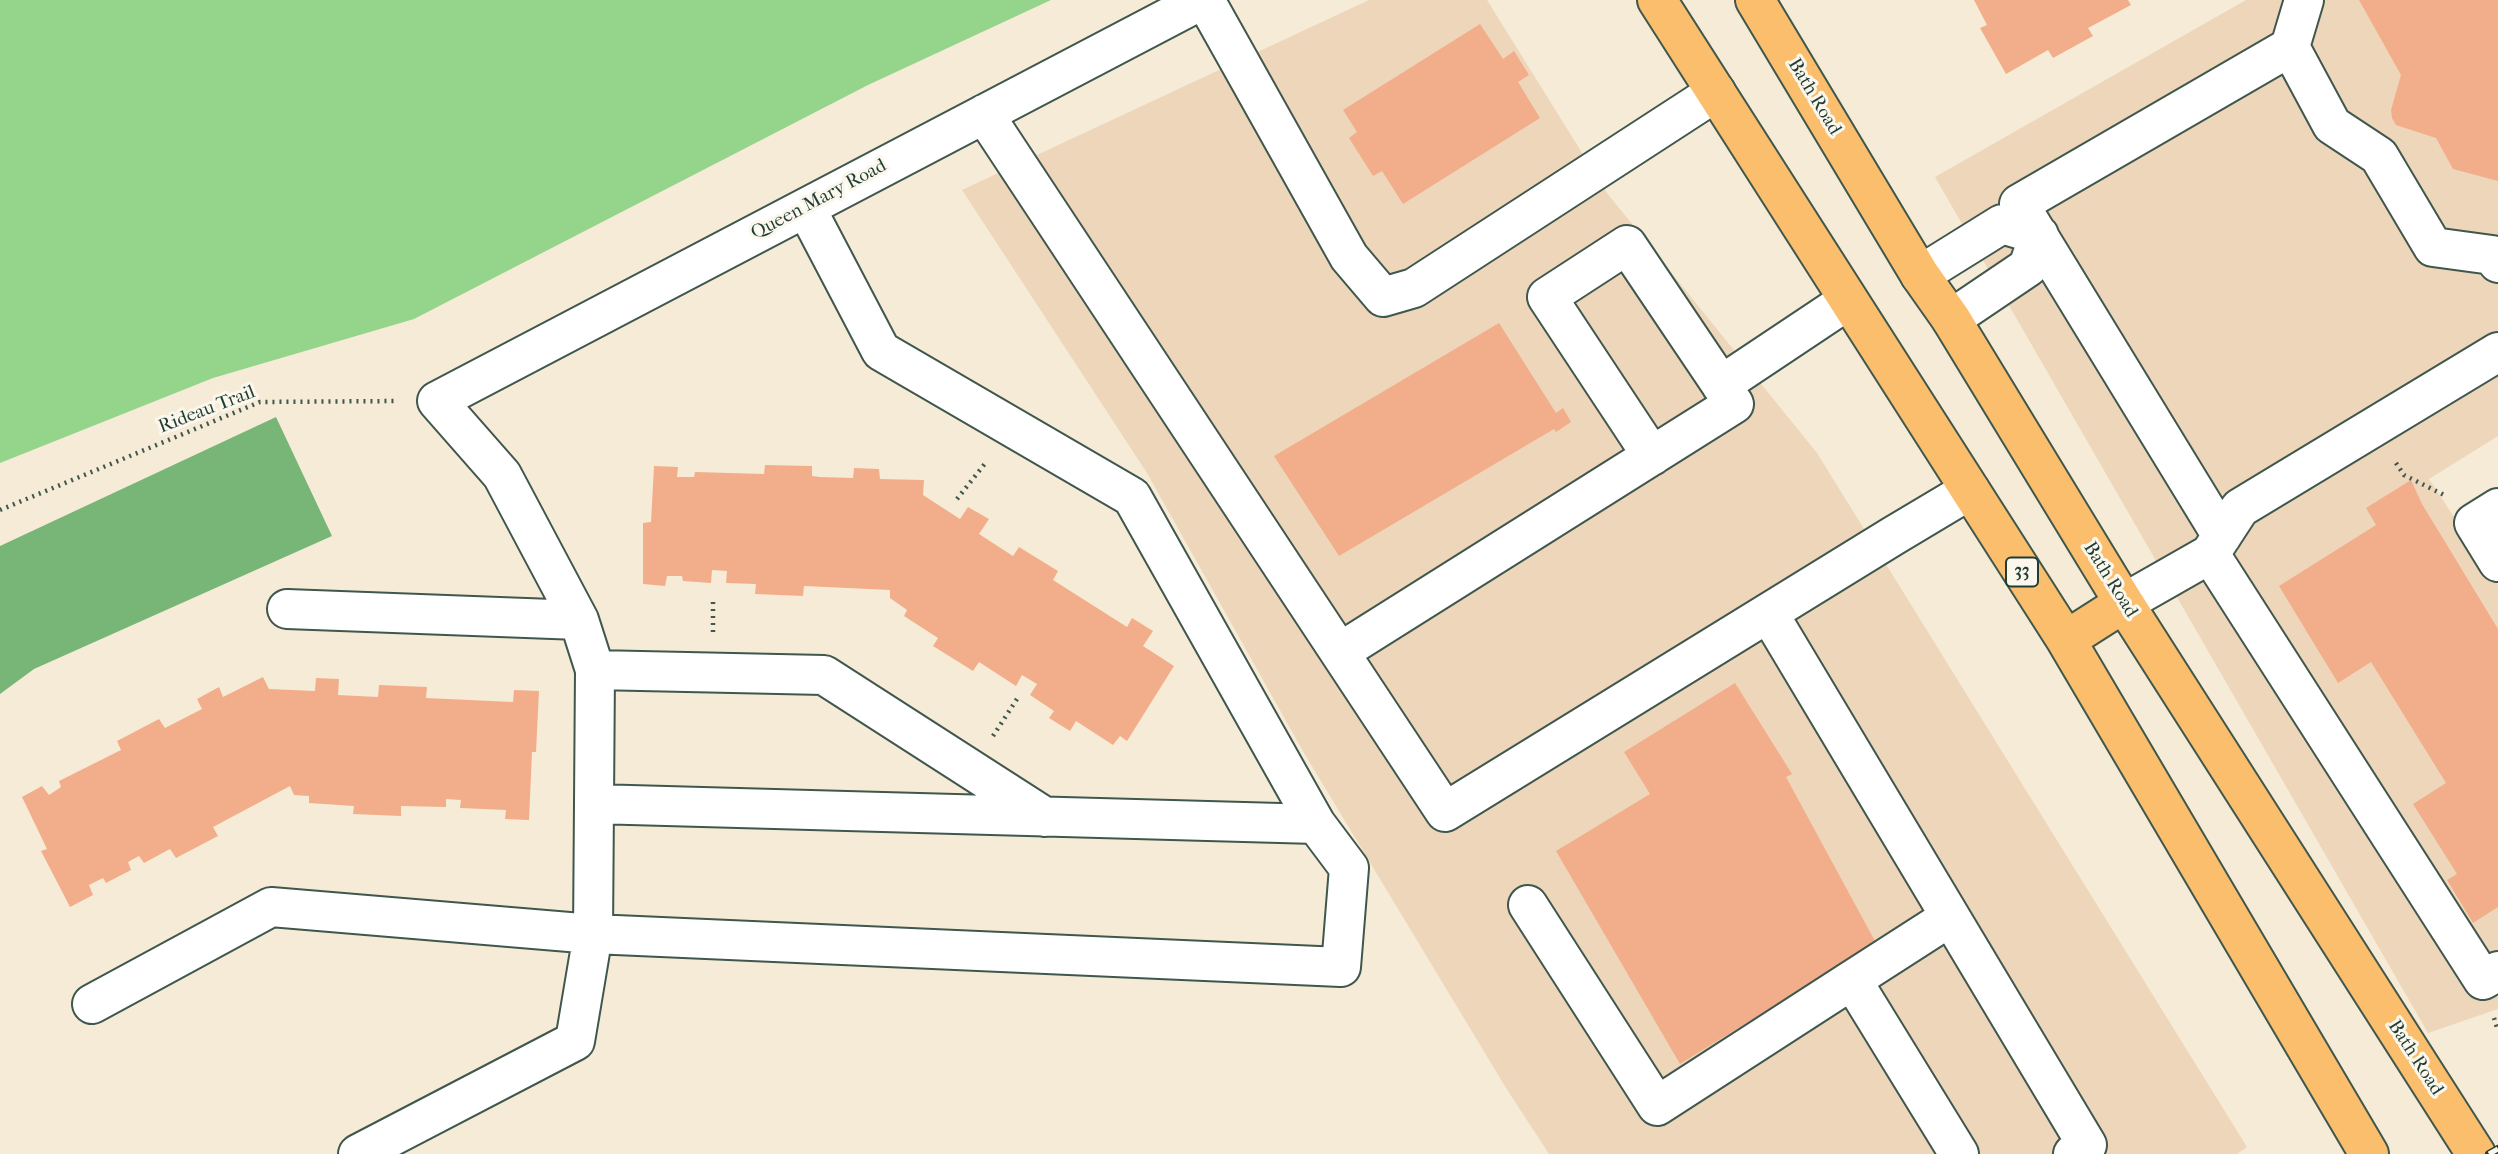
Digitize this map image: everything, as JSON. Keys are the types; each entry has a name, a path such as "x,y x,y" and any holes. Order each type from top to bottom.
{"main road":[{"name":"33","path":"1657,0 2066,640 2369,1154"},
{"name":"Bath Road","path":"1755,0 1920,275 1951,319 2124,603 2476,1154"},
{"path":"2066,640 2124,603"}],"street":[{"path":"2304,0 2290,47 2019,204 2216,545 2483,980 2498,971"},
{"path":"1187,4 1349,257 1383,297 1414,288 1716,92"},
{"name":"Queen Mary Road","path":"436,401 984,114 1187,4"},
{"path":"2290,47 2332,125 2379,156 2433,247 2492,255 2498,263"},
{"path":"984,114 1445,812 1970,490"},
{"path":"92,1004 271,907 593,934 1341,967 1349,868 1316,824 1132,497 881,351 806,208"},
{"path":"1920,275 2002,224 2039,235"},
{"path":"1951,319 2028,267 2039,235"},
{"path":"1340,652 1652,456 1734,404 1627,244 1547,297 1652,456"},
{"path":"1721,385 1847,301"},
{"path":"2124,603 2216,545 2240,508 2498,352"},
{"path":"358,1154 575,1041 593,934 595,670 579,620 502,475 436,401"},
{"path":"2486,515 2498,562"},
{"path":"287,608 579,620"},
{"path":"1769,614 2087,1145 2073,1154"},
{"path":"595,670 824,675 1045,817"},
{"path":"594,804 1316,824"},
{"path":"1528,905 1657,1106 1950,917"},
{"path":"1853,980 1959,1154"}],"path":[{"name":"Rideau Trail","path":"0,510 260,402 436,401"},
{"path":"2373,428 2404,475 2486,515"}],"shaded area":[{"path":"1369,0 1487,0 1607,193 1817,453 2247,1147 2237,1154 1549,1154 1506,1088 1304,753 1147,473 962,190"},
{"path":"2246,0 2498,0 2498,436 2429,479 2498,584 2498,1009 2428,1033 1935,177"}],"green space":[{"path":"0,0 1051,0 868,85 414,319 213,378 0,463"},
{"path":"276,417 332,536 34,669 0,694 0,546"}],"building":[{"path":"1974,0 2128,0 2131,5 2088,28 2093,36 2053,58 2048,50 2006,74 1980,28 1987,25"},
{"path":"2359,0 2498,0 2498,181 2453,169 2436,138 2396,125 2391,110 2401,75"},
{"path":"1480,24 1503,59 1514,51 1529,75 1518,82 1540,118 1403,204 1382,171 1373,176 1349,138 1357,132 1343,110"},
{"path":"1499,323 1556,413 1563,408 1571,422 1556,432 1554,429 1339,556 1274,456"},
{"path":"765,465 812,466 812,476 820,477 853,478 854,468 879,469 880,479 924,480 923,495 960,519 968,507 989,519 979,534 1013,556 1019,547 1058,571 1053,580 1127,627 1132,618 1153,631 1143,646 1174,666 1127,741 1120,736 1113,745 1076,721 1070,731 1049,718 1054,711 1030,695 1037,684 1022,675 1016,686 979,662 973,671 933,646 938,638 904,616 907,610 890,598 890,590 804,586 803,596 755,594 756,584 726,583 727,571 712,570 711,583 683,581 682,576 667,576 665,586 643,584 643,523 651,522 654,466 678,467 677,477 694,477 695,472 764,474"},
{"path":"2411,480 2422,504 2498,629 2498,907 2473,923 2447,880 2457,874 2413,804 2446,783 2371,662 2338,683 2279,586 2376,525 2366,508"},
{"path":"263,677 269,689 315,691 316,678 339,679 338,695 378,697 379,685 427,687 426,698 513,702 514,690 539,691 536,752 532,752 529,820 505,819 506,810 460,808 461,800 446,799 446,807 401,806 401,816 353,814 354,806 309,803 309,796 294,795 290,786 213,827 218,836 176,858 170,849 144,863 139,856 128,862 131,870 106,883 103,878 89,885 93,895 70,907 41,851 47,849 22,797 42,786 49,795 61,787 59,781 121,750 117,741 159,719 165,728 202,709 197,699 219,687 223,697"},
{"path":"1735,683 1792,774 1786,777 1876,943 1680,1064 1556,851 1650,794 1624,752"}],"railway":[{"path":"2489,1154 2498,1149"}]}
